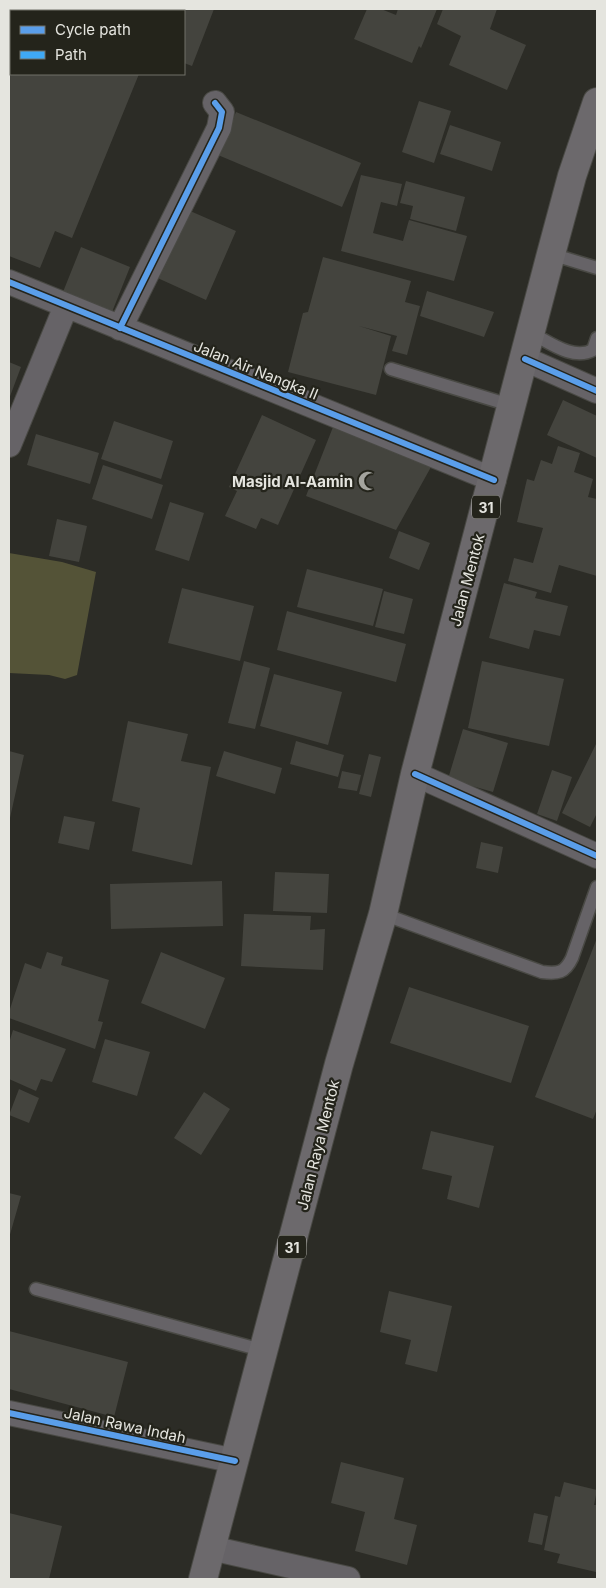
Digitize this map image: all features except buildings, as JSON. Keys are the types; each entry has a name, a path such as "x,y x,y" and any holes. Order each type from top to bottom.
{"highway":[{"name":"Jalan Mentok","path":"383,914 416,774 494,480 551,254 572,176 597,102"},
{"name":"Jalan Raya Mentok","path":"203,1579 265,1351 339,1064 383,914"}],"street":[{"path":"120,328 219,128 222,112 215,103"},
{"name":"Jalan Air Nangka II","path":"9,282 494,480"},
{"path":"9,446 66,306"},
{"path":"525,359 597,390"},
{"path":"416,774 597,856"},
{"name":"Jalan Rawa Indah","path":"9,1413 235,1460"},
{"path":"211,1548 283,1572 348,1579"}],"lane":[{"path":"551,254 597,268"},
{"path":"531,333 570,353 578,354 586,354 593,350 597,338"},
{"path":"392,369 513,406"},
{"path":"383,914 542,972 557,974 567,968 572,958 597,887"},
{"path":"36,1289 265,1351"}],"shaded area":[{"path":"9,553 62,562 96,572 77,675 65,679 49,675 9,673"}],"cycle path":[{"path":"120,328 219,128 222,112 215,103"},
{"path":"9,282 494,480"},
{"path":"525,359 597,391"},
{"path":"415,774 597,856"},
{"path":"9,1413 235,1461"}],"place":[{"name":"Masjid Al-Aamin","path":"368,481"}]}
